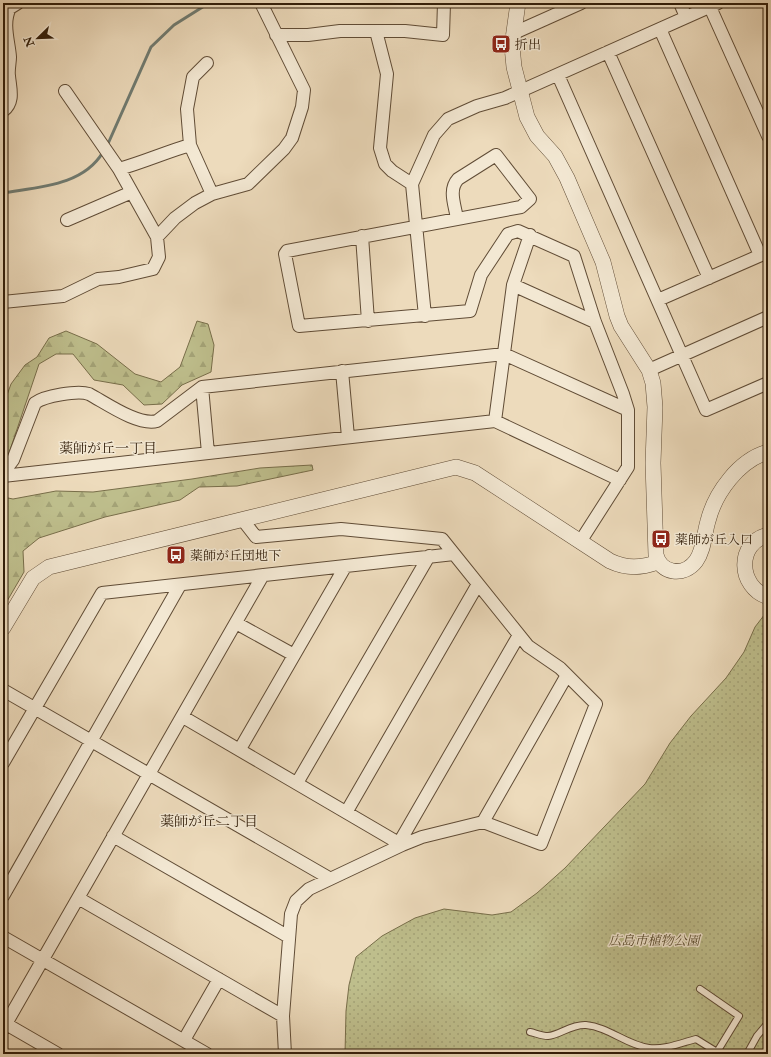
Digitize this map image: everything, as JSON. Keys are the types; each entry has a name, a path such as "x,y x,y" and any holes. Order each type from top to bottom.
{"street":[{"path":"7,3 4,9 8,16"},
{"path":"3,111 7,107 11,94 9,76 10,56 6,41 8,16 10,8 18,3"},
{"path":"157,237 182,212 212,194 248,184 284,149 295,131 302,107 304,90 261,3"},
{"path":"276,35 308,35 340,31 376,31 443,35 444,3"},
{"path":"518,3 512,46 514,66 526,117 538,136 555,156 567,178 603,262 621,326 649,370 654,401 653,463 656,555 658,562 663,567 675,572 686,570 692,566 700,554 713,505 724,488 748,463 768,452"},
{"path":"514,33 581,3"},
{"path":"680,3 686,17"},
{"path":"425,316 412,184 434,135 448,119 477,106 505,98 714,5 768,136"},
{"path":"658,300 764,253 660,29"},
{"path":"376,31 387,74 380,148 385,164 392,171 412,184"},
{"path":"608,52 710,278"},
{"path":"207,63 196,73 190,91 187,109 190,145 212,194"},
{"path":"558,74 706,410 768,383"},
{"path":"3,302 63,296 98,279 119,277 153,269 159,257 157,237 119,169 65,91"},
{"path":"119,169 140,163 159,154 190,145"},
{"path":"457,218 452,189 454,184 458,179 496,155 530,199 521,207 287,251 284,254 299,326 470,311 481,275 508,234 518,231 530,235 574,256 595,322 628,410 628,467 580,542"},
{"path":"67,220 132,192"},
{"path":"495,420 513,285 530,235"},
{"path":"362,236 368,321"},
{"path":"513,285 595,322"},
{"path":"649,370 768,317"},
{"path":"3,474 13,460 33,407 39,400 85,392 140,421 152,422 157,421 202,387 504,354 628,410"},
{"path":"342,371 348,436"},
{"path":"202,387 208,453"},
{"path":"3,474 208,453 495,420 620,480"},
{"path":"3,628 33,578 48,568 456,467 476,473 610,561 627,567 642,567 658,562"},
{"path":"242,519 256,537 341,529 442,538 532,650 560,668 596,704 541,844 483,822 400,844 329,878 304,892 296,901 291,914 283,1016 285,1054"},
{"path":"768,536 762,537 752,545 745,557 745,571 747,581 755,591 768,597"},
{"path":"3,763 102,593 454,554"},
{"path":"297,783 429,556"},
{"path":"240,750 345,567"},
{"path":"58,1054 4,1026 183,717 263,575"},
{"path":"346,811 478,584"},
{"path":"3,896 180,585"},
{"path":"236,623 294,655"},
{"path":"400,844 519,635"},
{"path":"483,822 566,675"},
{"path":"3,690 329,878"},
{"path":"183,717 346,811 400,844"},
{"path":"113,836 289,937"},
{"path":"78,898 283,1016"},
{"path":"3,937 208,1054"},
{"path":"184,1040 219,979"}],"lane":[{"path":"530,1032 548,1036 571,1027 584,1025 602,1028 639,1046 659,1048 696,1039 718,1053 739,1016 700,989"},
{"path":"747,1054 768,1023"}],"green space":[{"path":"197,321 208,324 214,345 211,372 182,385 162,404 144,405 123,385 94,380 73,354 56,354 39,364 8,456 3,461 3,406 11,384 25,365 37,357 49,338 66,331 97,344 135,374 161,382 180,367"},
{"path":"312,465 313,470 237,486 199,487 180,500 105,517 39,538 23,551 24,572 3,608 3,497 13,499 56,491 93,492 192,479 260,468"},
{"name":"広島市植物公園","path":"768,610 768,1042 760,1054 345,1054 346,1011 349,985 356,957 382,936 415,918 444,909 492,915 511,912 537,893 565,868 645,784 670,743 691,716 726,678 744,652 755,627"}],"waterway":[{"path":"107,146 151,47 174,25 209,3"},
{"path":"3,193 59,183 72,178 84,172 103,152"}],"place":[{"name":"折出","path":"501,44"},
{"name":"薬師が丘入口","path":"661,539"},
{"name":"薬師が丘団地下","path":"176,555"}],"district":[{"name":"薬師が丘一丁目","path":"108,448"},
{"name":"薬師が丘二丁目","path":"209,821"}]}
